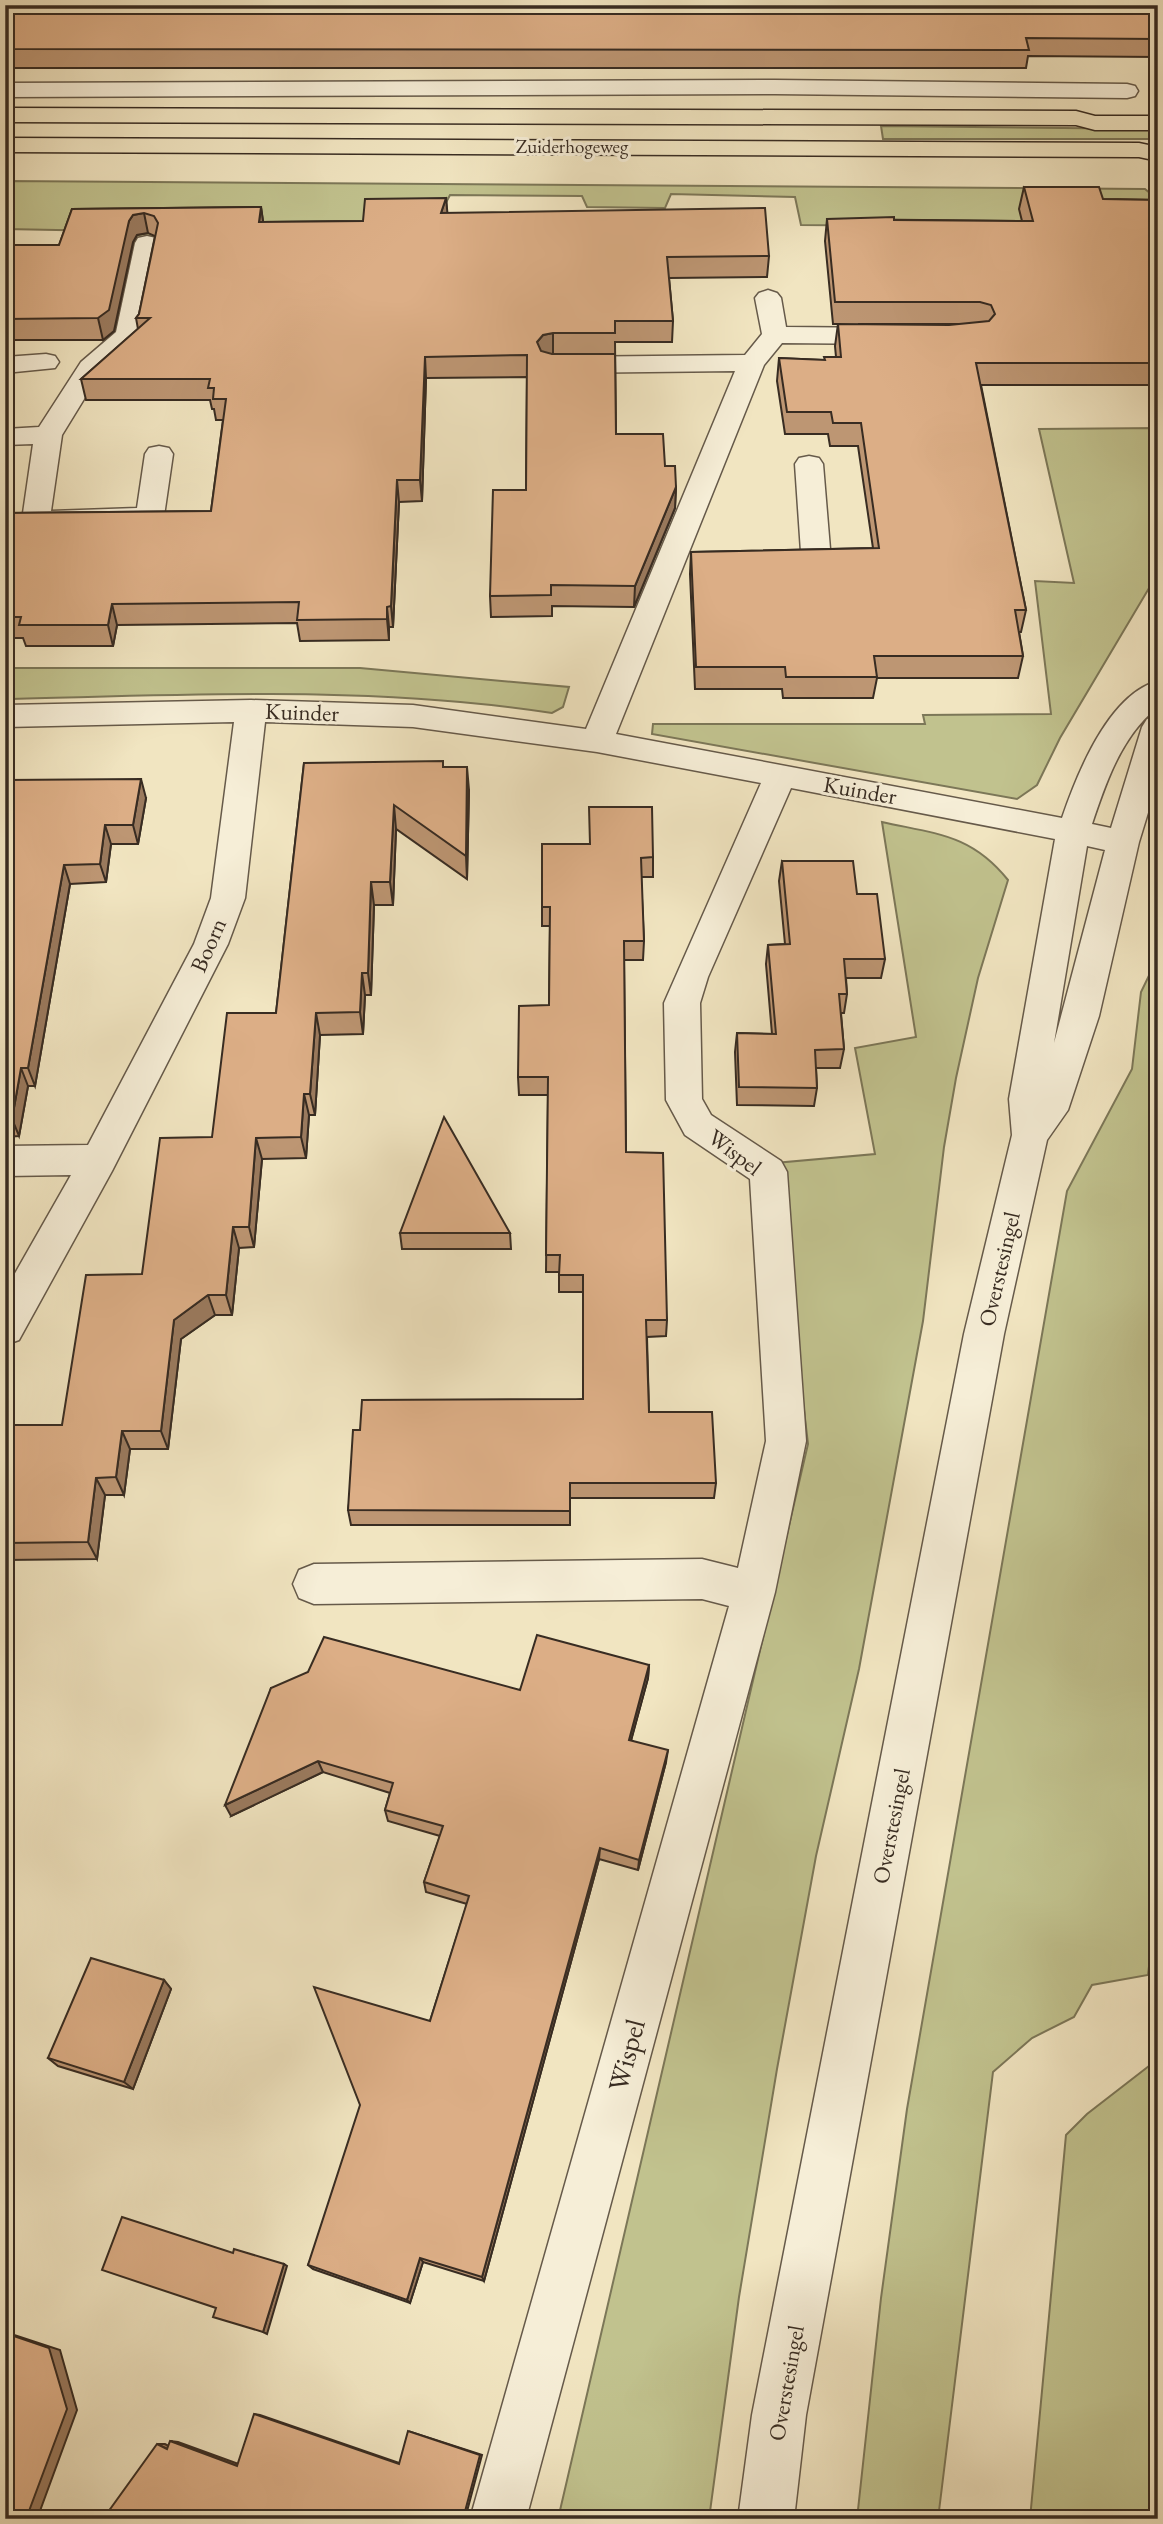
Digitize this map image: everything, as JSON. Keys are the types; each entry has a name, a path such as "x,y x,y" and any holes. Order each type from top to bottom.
{"main road":[{"name":"Zuiderhogeweg","path":"1076,118 1096,111 1158,111"},
{"name":"Zuiderhogeweg","path":"5,115 1076,118 1096,123 1158,123"},
{"name":"Zuiderhogeweg","path":"5,145 1152,149"}],"street":[{"path":"5,90 775,87 1127,91"},
{"path":"147,243 128,335 90,368 48,435 36,520 150,516 159,454"},
{"path":"768,298 775,335"},
{"path":"775,335 919,337"},
{"path":"597,741 684,562 752,363 775,335"},
{"path":"5,365 46,362"},
{"path":"553,365 752,363"},
{"path":"5,437 48,435"},
{"path":"750,562 816,561 809,464"},
{"name":"Overstesingel","path":"766,2519 779,2414 971,1402 1030,1135 1027,1099 1073,831 1093,775 1130,713 1158,691"},
{"name":"Kuinder","path":"5,716 251,711 413,716 597,741 1123,842"},
{"name":"Boorn","path":"5,1328 99,1160 211,944 228,898 251,711"},
{"name":"Overstesingel","path":"1030,1135 1051,1110 1081,1016 1123,842 1158,727"},
{"name":"Wispel","path":"498,2519 754,1592 786,1441 768,1172 698,1125 684,1100 682,1003 780,776"},
{"path":"5,1160 99,1160"},
{"path":"314,1584 702,1579 754,1592"}],"green space":[{"path":"881,126 1158,129 1158,139 883,139"},
{"path":"5,181 1145,189 1151,194 1158,194 1158,228 801,225 795,197 671,194 665,208 587,207 582,196 450,195 438,218 360,240 129,256 108,231 5,229"},
{"path":"1158,428 1158,573 1060,738 1037,785 1017,799 652,734 653,724 925,724 923,715 1051,714 1035,581 1074,583 1039,429"},
{"path":"5,668 360,668 569,687 563,707 552,713 416,698 348,695 211,694 5,699"},
{"path":"882,822 951,838 980,853 1008,880 978,978 956,1078 944,1147 923,1321 859,1669 816,1856 777,2069 739,2297 709,2519 558,2519 808,1444 775,1163 875,1154 855,1048 916,1037"},
{"path":"1158,957 1158,1887 1148,1975 1092,1985 1074,2017 1032,2038 993,2072 938,2519 857,2519 881,2298 907,2109 1067,1191 1132,1069 1141,992"},
{"path":"1158,2059 1158,2519 1030,2519 1066,2135 1087,2114"}],"building":[{"path":"5,5 1157,5 1158,39 1026,38 1029,50 5,49"},
{"path":"1024,187 1099,187 1103,199 1158,200 1158,363 976,363 1026,610 1015,610 1023,656 874,656 877,677 786,677 785,667 696,667 691,552 879,548 861,423 833,423 831,412 787,412 779,358 825,360 824,357 841,357 838,324 949,325 989,321 995,314 991,305 980,302 835,302 827,219 894,217 894,220 1033,221"},
{"path":"446,198 441,213 765,208 769,256 667,257 673,321 615,321 615,333 553,333 543,335 537,342 541,351 552,354 615,354 616,434 663,434 665,466 675,466 676,487 635,586 551,585 551,595 490,596 493,490 526,490 527,355 425,357 420,480 397,480 391,606 387,607 387,619 297,620 299,602 112,604 108,625 19,625 21,617 5,617 5,513 211,511 226,399 213,399 214,388 208,388 210,379 81,379 150,318 136,318 158,223 154,216 144,213 133,215 129,221 109,310 98,318 5,319 5,245 59,245 72,209 261,207 259,222 363,221 365,199"},
{"path":"443,761 443,767 467,767 466,856 394,805 390,882 371,882 368,973 362,973 360,1012 316,1013 310,1094 304,1094 301,1137 256,1138 249,1227 233,1227 226,1295 208,1295 174,1320 161,1431 122,1431 116,1477 96,1478 88,1542 5,1543 5,1425 62,1425 86,1275 142,1274 160,1138 212,1137 227,1013 276,1013 304,763"},
{"path":"141,779 133,825 105,825 100,864 64,865 28,1068 21,1068 12,1119 5,1119 5,780"},
{"path":"589,807 652,807 653,857 641,858 644,941 624,941 626,1152 663,1153 667,1320 646,1320 649,1412 712,1412 716,1483 570,1483 570,1511 348,1510 353,1430 360,1430 362,1400 583,1399 583,1275 559,1275 560,1255 546,1255 548,1077 518,1077 519,1006 549,1005 550,907 542,907 542,844 590,844"},
{"path":"782,861 853,861 857,894 877,894 885,959 844,959 847,994 839,994 844,1049 815,1050 817,1088 739,1087 737,1033 776,1034 768,945 790,944"},
{"path":"444,1117 510,1233 400,1233"},
{"path":"537,1635 649,1665 629,1740 668,1750 639,1860 600,1848 482,2277 420,2258 407,2300 308,2265 360,2105 314,1987 430,2021 469,1896 424,1882 443,1826 385,1810 393,1783 318,1761 225,1805 271,1688 308,1672 324,1637 520,1690"},
{"path":"91,1958 164,1980 124,2082 48,2058"},
{"path":"122,2217 233,2253 234,2249 284,2264 263,2332 213,2317 216,2308 102,2270"},
{"path":"5,2333 49,2348 67,2409 26,2519 5,2519"},
{"path":"254,2414 399,2464 408,2431 480,2455 463,2519 103,2519 157,2444 167,2449 170,2441 237,2466"}]}
